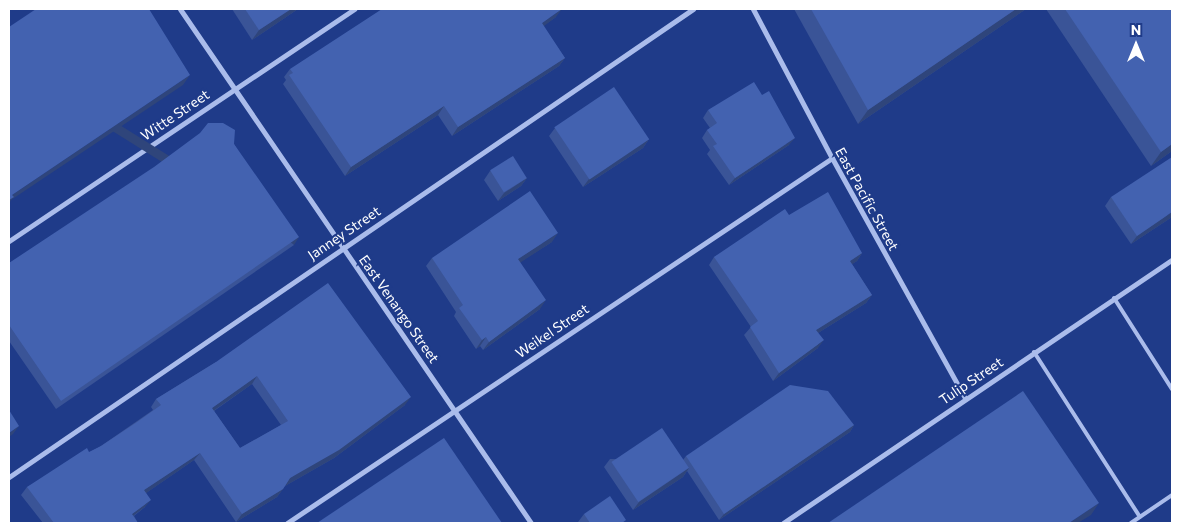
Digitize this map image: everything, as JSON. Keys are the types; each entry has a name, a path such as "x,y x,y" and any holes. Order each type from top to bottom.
{"street":[{"name":"East Venango Street","path":"180,9 455,409 531,523"},
{"name":"Witte Street","path":"9,241 354,9"},
{"name":"Janney Street","path":"9,476 694,9"},
{"name":"East Pacific Street","path":"753,9 832,158 965,398"},
{"name":"Weikel Street","path":"287,523 832,158"},
{"name":"Tulip Street","path":"783,523 965,398 1172,260"}],"lane":[{"path":"1114,298 1172,388"},
{"path":"1034,352 1140,517"},
{"path":"1131,523 1172,495"}],"building":[{"path":"36,9 149,9 190,75 12,195 14,197 9,200 9,27"},
{"path":"245,9 291,9 259,30"},
{"path":"382,9 562,9 542,23 565,58 458,127 444,106 351,167 289,75 293,73 290,69"},
{"path":"811,9 1016,9 868,110"},
{"path":"1065,9 1172,9 1172,144 1161,152"},
{"path":"754,82 762,95 769,91 795,138 735,178 713,146 717,144 707,130 717,123 708,110"},
{"path":"614,87 649,139 590,179 554,127"},
{"path":"208,123 223,123 235,130 234,144 299,237 61,401 9,325 9,263 154,167 200,133"},
{"path":"513,156 527,178 504,192 490,170"},
{"path":"1172,157 1172,212 1137,236 1111,197"},
{"path":"530,191 558,233 518,259 546,300 489,342 486,337 482,340 459,308 463,305 432,258"},
{"path":"828,192 862,253 850,261 872,295 816,330 824,340 779,373 750,327 758,321 714,257 785,209 789,215"},
{"path":"328,283 411,397 339,450 290,478 283,489 242,514 200,453 144,490 151,500 132,514 138,523 54,523 27,487 87,448 89,452 101,446 161,405 156,399 216,362","holes":["257,376 288,421 240,448 212,408"]},
{"path":"790,385 828,391 854,425 724,514 686,456"},
{"path":"1023,391 1099,503 1069,523 828,523"},
{"path":"9,410 19,426 9,433"},
{"path":"662,428 689,468 638,502 611,462"},
{"path":"444,438 502,523 317,523"},
{"path":"610,496 626,520 622,523 590,523 584,514"}]}
